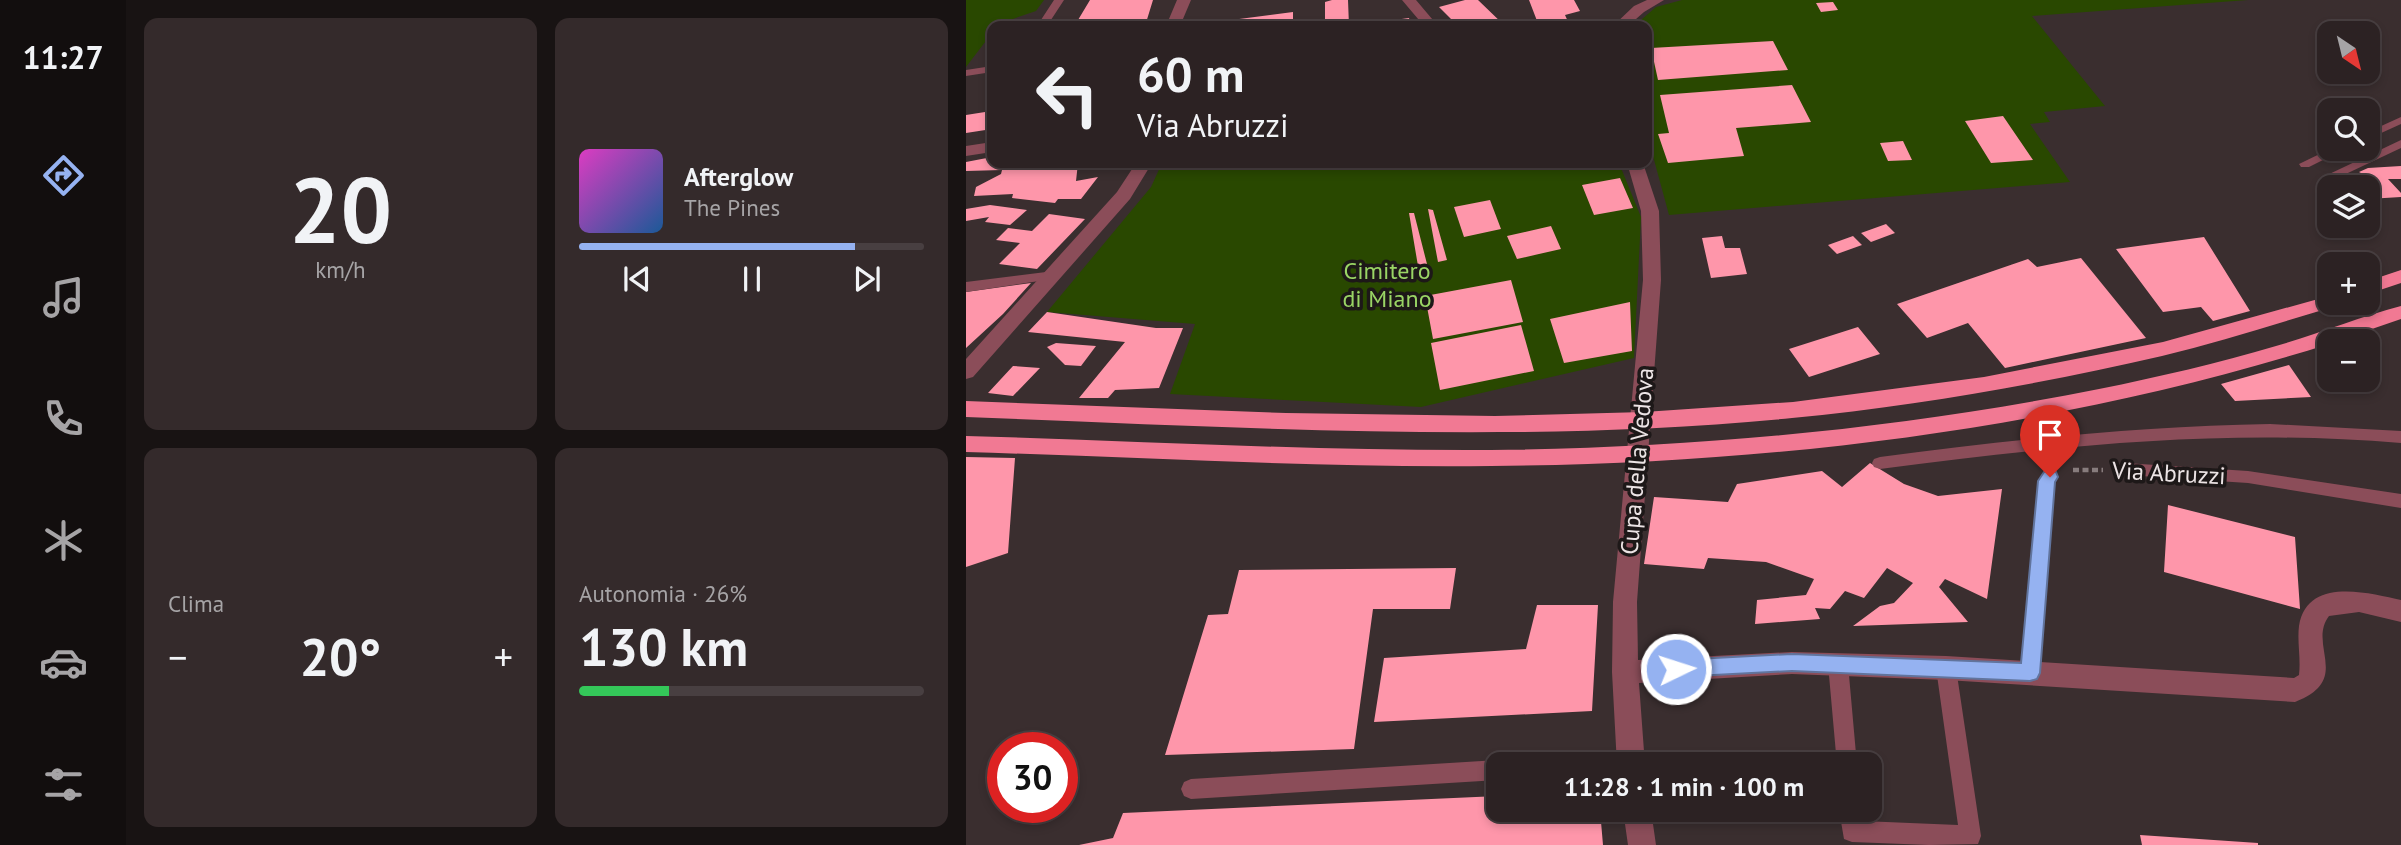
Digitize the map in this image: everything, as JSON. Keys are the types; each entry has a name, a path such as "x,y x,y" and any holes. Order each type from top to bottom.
{"highway":[{"path":"2380,284 2401,276"},
{"path":"966,409 1286,421 1495,424 1793,410 1984,384 2163,349 2317,305"},
{"path":"966,444 1490,458 1647,454 1803,442 2003,415 2188,378 2348,332 2401,312"}],"street":[{"path":"1174,21 1184,0"},
{"path":"1409,0 1427,21"},
{"path":"1626,21 1639,9 1657,0"},
{"path":"966,151 987,148"},
{"path":"966,372 1124,195 1141,168"},
{"name":"Cupa della Vedova","path":"1630,752 1625,673 1625,602 1652,280 1650,211 1637,168"},
{"path":"1625,673 1752,664 1838,664 1946,668 2295,690 2307,685 2312,676 2310,631 2312,620 2321,609 2337,603 2355,601 2401,611"},
{"path":"1639,822 1642,845"}],"lane":[{"path":"1045,21 1059,0"},
{"path":"966,73 987,70"},
{"path":"2380,130 2401,120"},
{"path":"2333,175 2401,144"},
{"path":"2305,164 2317,159"},
{"path":"966,287 1054,275"},
{"path":"1880,463 2017,445 2197,431 2334,429 2401,437"},
{"name":"Via Abruzzi","path":"2125,469 2248,477 2401,501"},
{"path":"2030,673 2047,481 2050,477"},
{"path":"1838,664 1845,752"},
{"path":"1851,822 1852,831 1970,836 1946,668"},
{"path":"1191,789 1486,771"}],"path":[{"name":"Via Abruzzi","path":"2050,477 2071,470 2125,469"}],"green space":[{"path":"966,0 1044,0 1036,11 1007,21 987,21 987,40 966,67"},
{"path":"1682,0 2248,0 2032,16 2105,106 2044,112 2050,122 2030,124 2070,182 1669,215 1652,152 1652,21 1640,21 1656,7"},
{"name":"Cimitero di Miano","path":"1160,168 1621,168 1641,217 1634,358 1421,407 1170,394 1195,324 1047,312 1151,187"}],"building":[{"path":"1090,0 1153,0 1147,21 1078,20"},
{"path":"1348,0 1349,21 1325,21 1325,2"},
{"path":"1465,0 1478,0 1500,21 1453,21 1439,7"},
{"path":"1529,0 1574,0 1580,11 1565,15 1568,21 1537,21"},
{"path":"1833,2 1838,10 1821,12 1816,3"},
{"path":"1293,12 1293,21 1224,21"},
{"path":"1409,18 1410,21 1387,21"},
{"path":"1773,41 1788,70 1658,80 1652,48"},
{"path":"1792,85 1811,122 1736,128 1744,156 1668,163 1658,134 1669,133 1660,95"},
{"path":"987,105 987,130 966,133 966,115 985,112"},
{"path":"2003,116 2033,160 1991,163 1965,121"},
{"path":"1903,141 1912,160 1888,161 1880,143"},
{"path":"987,158 987,168 1077,168 1076,181 1098,177 1081,199 1058,199 1055,203 1012,198 1013,194 974,196 976,187 1001,174 1002,170 966,171 966,162"},
{"path":"2401,166 2401,179 2388,179 2401,193 2401,197 2380,198 2380,175 2365,175 2359,172 2368,168"},
{"path":"1620,178 1633,208 1594,215 1582,185"},
{"path":"1490,200 1501,229 1464,237 1454,207"},
{"path":"990,205 1027,210 1010,225 985,222 989,217 966,221 966,209"},
{"path":"1428,209 1433,210 1447,260 1438,262"},
{"path":"1409,213 1414,213 1427,264 1418,266"},
{"path":"1049,214 1085,219 1037,269 999,264 1020,243 996,240 1008,228 1032,231"},
{"path":"1886,224 1895,233 1871,242 1861,233"},
{"path":"1551,226 1561,249 1517,259 1507,236"},
{"path":"1722,236 1725,248 1740,248 1747,274 1711,278 1702,238"},
{"path":"1853,236 1862,245 1837,254 1828,245"},
{"path":"2204,237 2250,311 2213,321 2201,307 2163,312 2116,249"},
{"path":"2081,258 2146,338 2005,368 1968,323 1927,338 1897,304 2028,259 2037,267"},
{"path":"1511,280 1523,322 1433,339 1425,296"},
{"path":"1031,283 1003,314 966,348 966,292"},
{"path":"1630,302 1632,351 1564,363 1550,319"},
{"path":"1047,312 1156,328 1183,328 1159,388 1115,390 1108,398 1079,398 1125,342 1028,332"},
{"path":"1521,325 1534,371 1440,390 1431,343"},
{"path":"1858,327 1880,354 1809,377 1789,349"},
{"path":"1056,343 1096,346 1081,366 1065,365 1047,347"},
{"path":"2289,365 2311,397 2235,401 2221,384"},
{"path":"1013,366 1040,368 1013,396 988,393"},
{"path":"966,457 1015,458 1008,553 966,567"},
{"path":"1870,463 1904,484 1938,496 2002,489 1987,599 1945,579 1939,587 1968,622 1853,626 1880,606 1894,603 1913,583 1887,568 1864,598 1845,591 1830,609 1815,608 1820,619 1755,624 1757,600 1806,595 1814,579 1766,562 1708,558 1704,569 1644,564 1654,497 1728,502 1737,484 1822,471 1842,487"},
{"path":"2168,505 2295,537 2300,609 2164,572"},
{"path":"1456,568 1450,609 1373,609 1354,749 1165,755 1208,615 1228,614 1239,570"},
{"path":"1537,605 1598,605 1592,711 1374,722 1384,658 1526,649"},
{"path":"1486,797 1486,822 1601,822 1603,845 1079,845 1113,838 1123,813"},
{"path":"2140,835 2258,843 2258,845 2142,845"}],"route":[{"path":"1676,669 1792,663 2030,673 2047,481 2050,477"}]}
